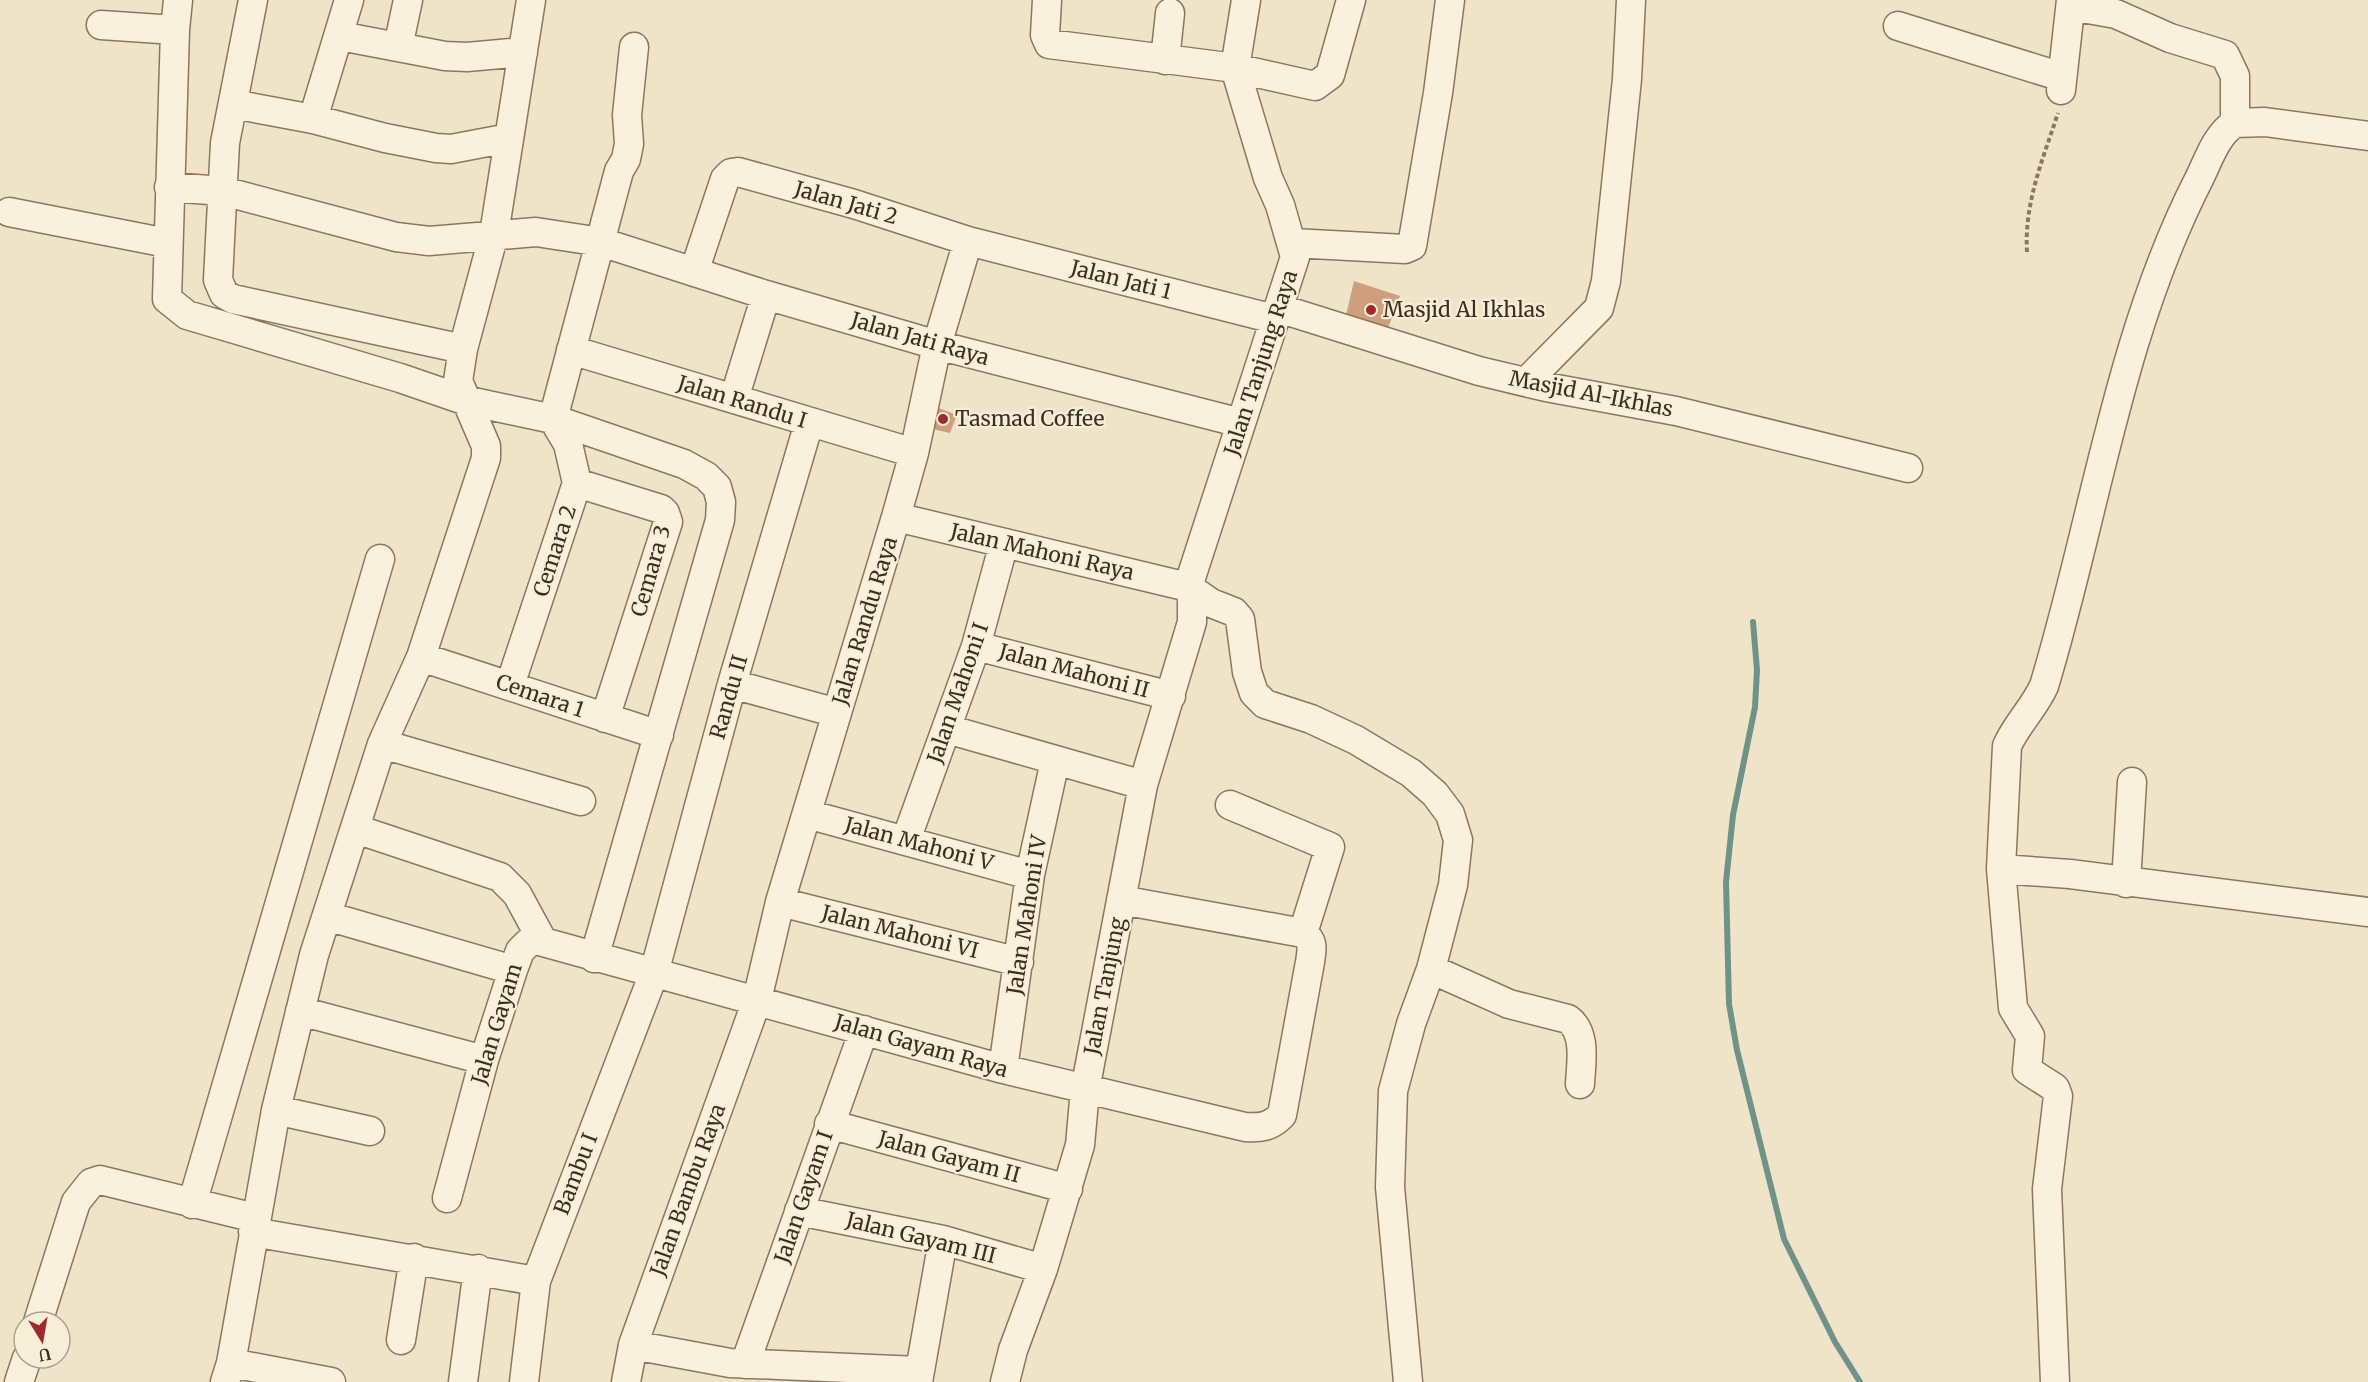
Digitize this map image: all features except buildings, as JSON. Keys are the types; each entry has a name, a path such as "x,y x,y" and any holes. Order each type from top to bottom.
{"street":[{"path":"178,0 169,187 167,299 188,315 400,378 464,400 553,419 684,464 706,476 717,487 722,502 720,520 594,958"},
{"path":"254,0 225,143 218,280 224,294 233,299 463,349"},
{"path":"314,119 349,0"},
{"path":"398,47 408,0"},
{"path":"331,1382 228,1372 276,1110 300,1011 327,916 382,744 420,657 486,458 486,446 464,400 458,381 463,349 494,234 531,0"},
{"path":"1047,0 1044,26 1049,44 1235,68 1306,84 1322,83 1330,75 1351,0"},
{"name":"Jalan Tanjung Raya","path":"1188,587 1295,257 1293,243 1268,178 1235,68 1246,0"},
{"path":"1293,243 1405,249 1412,246 1438,93 1450,0"},
{"path":"1526,382 1599,309 1606,281 1611,234 1627,79 1631,0"},
{"path":"1898,26 2062,84 2071,3 2116,14 2170,38 2225,55 2235,76 2235,123"},
{"path":"1165,60 1170,14"},
{"path":"101,26 175,30"},
{"path":"340,36 445,56 467,57 523,52"},
{"path":"553,419 619,171 628,152 627,115 634,47"},
{"path":"233,104 314,119 385,138 436,148 459,148 509,138"},
{"path":"2055,1382 2047,1189 2058,1096 2055,1088 2027,1070 2030,1036 2013,1008 2001,869 2007,746 2012,734 2035,705 2044,686 2110,428 2159,267 2220,137 2235,123 2265,122 2368,136"},
{"name":"Jalan Jati 2","path":"694,272 724,179 731,173 738,172 854,204 968,241"},
{"name":"Jalan Jati Raya","path":"169,187 223,191 396,237 429,241 536,232 601,242 766,295 937,345 1241,423"},
{"path":"9,212 167,243"},
{"name":"Jalan Jati 1","path":"968,241 1276,314"},
{"name":"Jalan Randu Raya","path":"757,1000 780,902 914,453 937,345 968,241"},
{"path":"734,399 766,295"},
{"name":"Masjid Al-Ikhlas","path":"1276,314 1479,371 1676,411 1908,468"},
{"name":"Jalan Randu I","path":"571,350 914,453"},
{"name":"Cemara 2","path":"510,686 577,483 568,444 553,419"},
{"name":"Randu II","path":"654,973 732,684 809,423"},
{"name":"Cemara 3","path":"577,483 661,509 668,522 605,718"},
{"name":"Jalan Mahoni Raya","path":"896,517 1188,587"},
{"name":"Jalan Mahoni I","path":"906,840 976,645 1004,543"},
{"path":"192,1204 380,559"},
{"path":"1188,587 1211,603 1234,612 1240,619 1247,672 1254,693 1265,704 1311,719 1356,740 1411,773 1436,794 1450,814 1458,840 1458,860 1431,969 1411,1024 1393,1091 1390,1186 1408,1382"},
{"name":"Jalan Tanjung","path":"1005,1382 1013,1350 1042,1269 1080,1145 1085,1090 1143,785 1192,622 1192,597 1188,587"},
{"name":"Jalan Mahoni II","path":"976,645 1171,696"},
{"name":"Cemara 1","path":"420,657 659,735"},
{"path":"732,684 837,713"},
{"path":"947,729 1143,785"},
{"path":"382,744 581,801"},
{"name":"Jalan Mahoni IV","path":"1003,1069 1030,875 1055,761"},
{"path":"2126,883 2132,782"},
{"path":"1121,900 1303,933 1330,847 1230,805"},
{"name":"Jalan Mahoni V","path":"807,814 1030,875"},
{"path":"356,829 500,877 517,894 542,940 594,958 757,1000"},
{"path":"2001,869 2034,870 2368,912"},
{"name":"Jalan Mahoni VI","path":"780,902 1019,962"},
{"path":"327,916 513,970"},
{"name":"Jalan Gayam Raya","path":"757,1000 1085,1090 1245,1127 1262,1128 1273,1124 1282,1115 1310,962 1312,944 1303,933"},
{"name":"Jalan Gayam","path":"447,1198 484,1060 513,970 520,951 528,943 542,940"},
{"path":"1431,969 1509,1004 1568,1019 1575,1025 1581,1042 1580,1084"},
{"name":"Bambu I","path":"524,1382 536,1281 654,973"},
{"name":"Jalan Bambu Raya","path":"626,1382 633,1345 757,1000"},
{"path":"300,1011 484,1060"},
{"name":"Jalan Gayam I","path":"735,1370 799,1211 864,1030"},
{"path":"276,1110 370,1131"},
{"name":"Jalan Gayam II","path":"829,1124 1068,1189"},
{"path":"42,1310 76,1202 91,1183 100,1180 192,1204 254,1225 536,1281"},
{"name":"Jalan Gayam III","path":"799,1211 943,1240 1042,1269"},
{"path":"633,1345 735,1370 918,1377 943,1240"},
{"path":"401,1340 414,1258"},
{"path":"463,1382 478,1269"}],"path":[{"path":"2027,252 2026,223 2029,203 2060,105 2062,84"}],"waterway":[{"path":"1753,622 1757,670 1755,707 1733,815 1726,882 1729,1004 1737,1050 1784,1239 1835,1342 1860,1382"}],"place":[{"name":"Masjid Al Ikhlas","path":"1371,310"},
{"name":"Tasmad Coffee","path":"943,419"}]}
